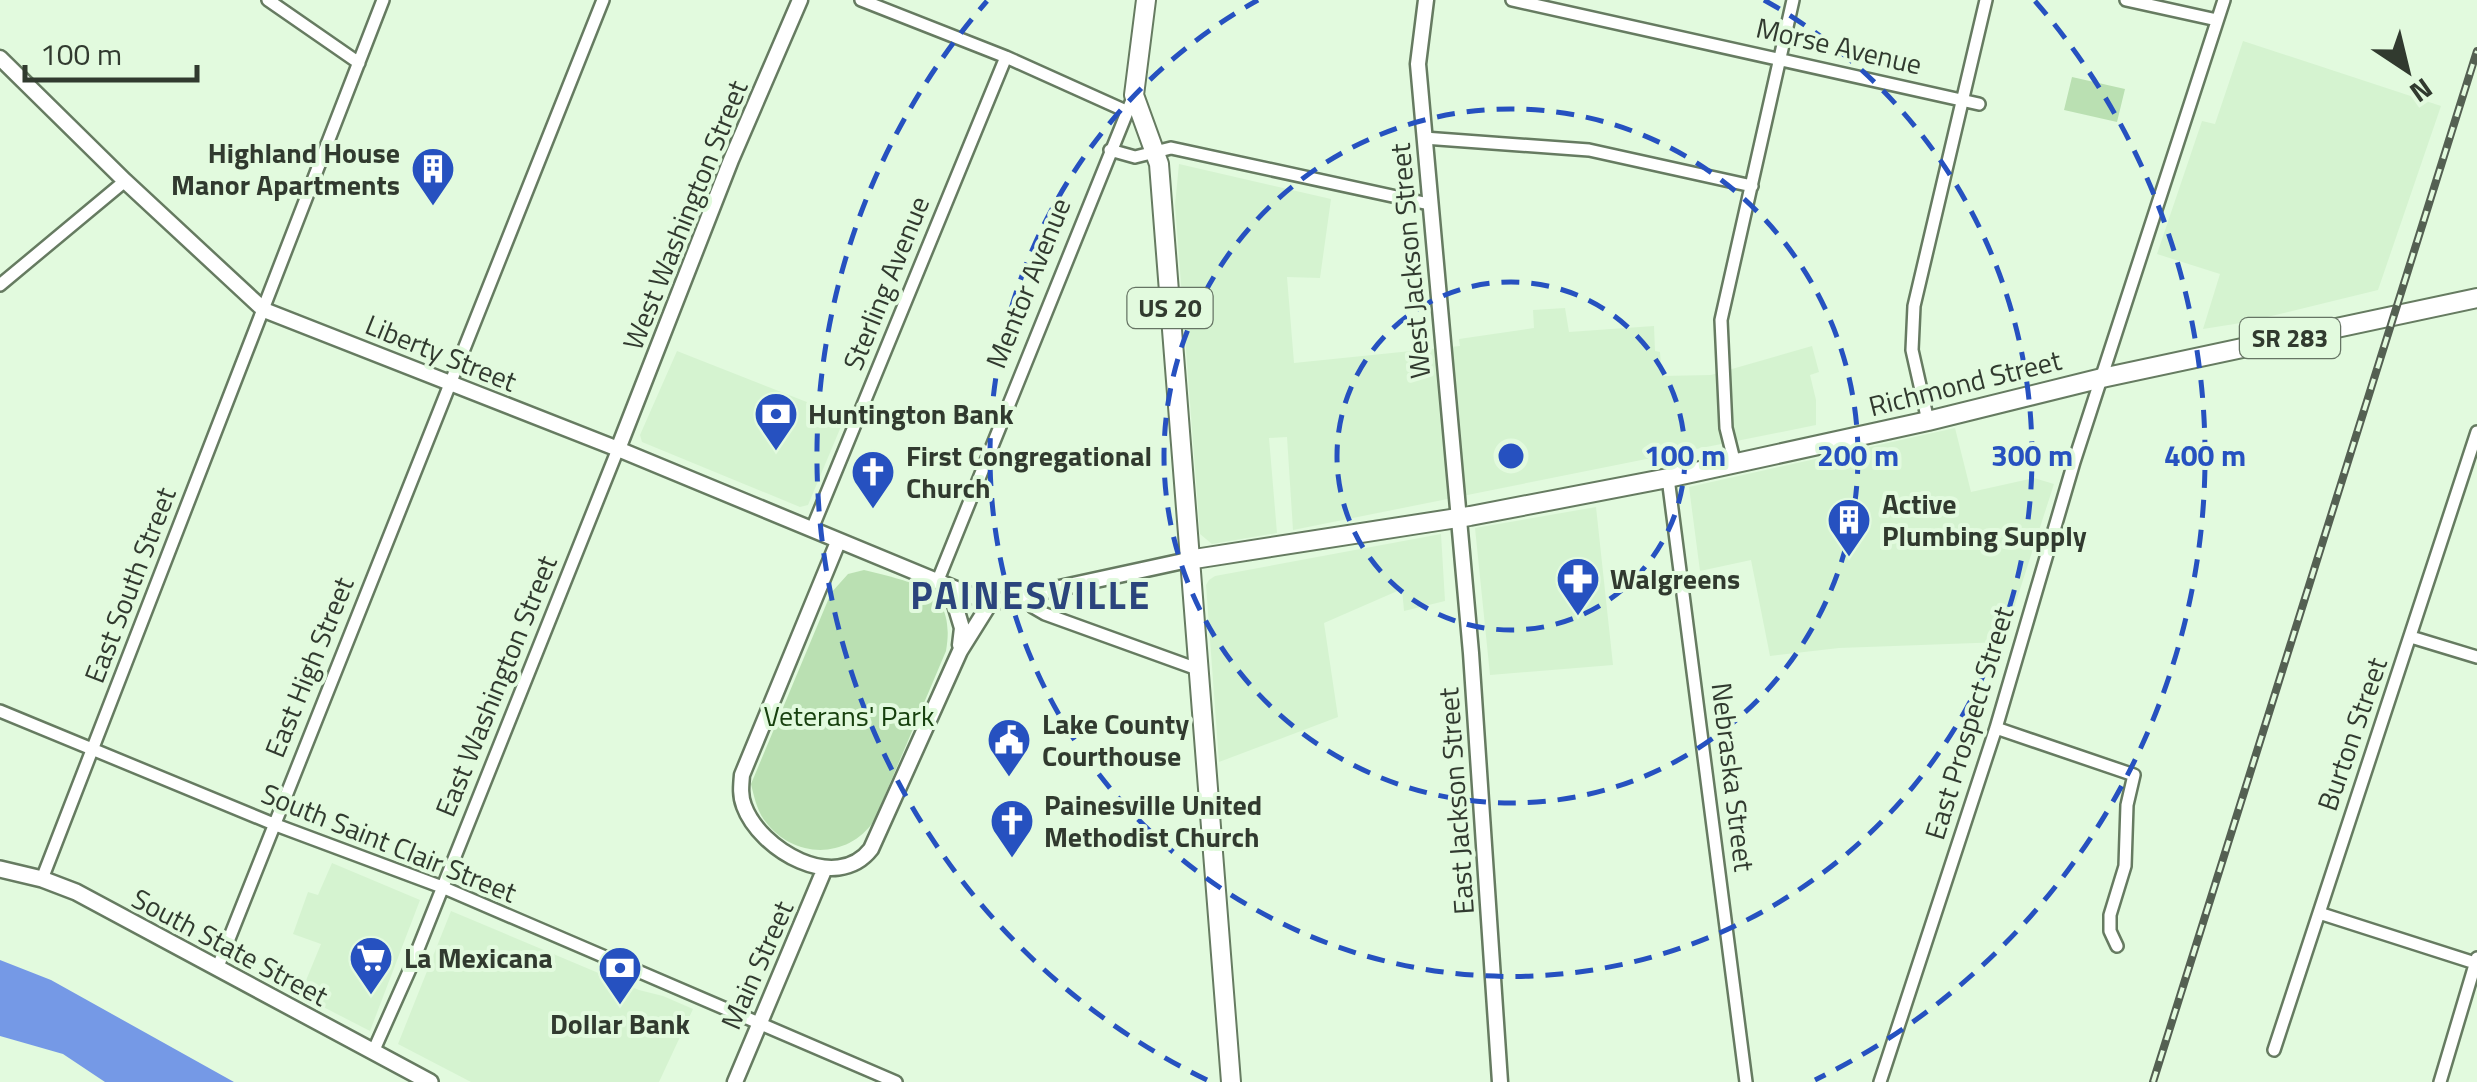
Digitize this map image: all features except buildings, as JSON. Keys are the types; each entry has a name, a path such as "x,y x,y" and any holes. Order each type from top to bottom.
{"main road":[{"name":"Mentor Avenue","path":"1130,103 1146,0"},
{"name":"US 20","path":"1130,103 1160,164 1188,560 1232,1082"},
{"name":"Richmond Street","path":"1188,560 1668,478 2102,378 2477,298"},
{"name":"South State Street","path":"0,870 42,879 76,892 430,1082"}],"street":[{"path":"268,0 359,63"},
{"name":"East South Street","path":"42,879 383,0"},
{"name":"East High Street","path":"216,970 603,0"},
{"name":"West Washington Street","path":"618,449 731,160 800,0"},
{"path":"861,0 1130,103"},
{"name":"West Jackson Street","path":"1426,0 1418,64 1457,517"},
{"name":"Morse Avenue","path":"1512,0 1979,104"},
{"path":"1736,464 1726,428 1721,320 1793,0"},
{"path":"1928,421 1912,350 1914,306 1986,0"},
{"path":"2126,0 2217,20"},
{"name":"East Prospect Street","path":"1880,1082 1996,728 2074,462 2224,0"},
{"name":"Liberty Street","path":"0,58 124,182 264,310 618,449 944,584"},
{"name":"Sterling Avenue","path":"812,529 1006,58"},
{"name":"Mentor Avenue","path":"944,584 1130,103"},
{"path":"1424,138 1589,150 1752,186"},
{"path":"1110,150 1135,156 1176,149 1429,204"},
{"path":"0,284 124,182"},
{"name":"Burton Street","path":"2274,1050 2477,432"},
{"name":"East Washington Street","path":"373,1052 618,449"},
{"name":"Nebraska Street","path":"1668,478 1746,1082"},
{"name":"East Jackson Street","path":"1457,517 1471,654 1500,1082"},
{"path":"838,542 742,775 744,806 772,844 825,868 853,865 871,849 960,650 990,603 944,584"},
{"name":"Richmond Street","path":"990,603 1188,560"},
{"path":"944,584 962,628 960,650"},
{"path":"1025,596 1045,614 1200,670"},
{"path":"2411,637 2477,657"},
{"name":"South Saint Clair Street","path":"0,711 276,825 442,888 896,1082"},
{"path":"1996,728 2134,775 2127,806 2125,866 2110,915 2110,931 2116,946"},
{"name":"Main Street","path":"735,1082 825,868"},
{"path":"2319,913 2476,960 2440,1082"}],"shaded area":[{"path":"2243,41 2441,106 2378,290 2203,329 2220,274 2157,254 2202,121 2215,124"},
{"path":"1179,164 1331,199 1320,278 1287,277 1294,363 1460,346 1459,339 1534,328 1533,310 1565,308 1569,332 1654,326 1662,376 1711,375 1812,346 1819,372 1810,375 1816,425 1293,530 1287,437 1269,438 1277,533 1212,544 1200,534 1175,205"},
{"path":"677,351 845,417 808,505 800,507 642,442 640,435"},
{"path":"1955,428 1971,492 2034,478 2054,484 2003,642 1839,648 1770,656 1751,560 1700,571 1689,487"},
{"path":"1596,507 1613,665 1490,675 1475,528"},
{"path":"1441,534 1445,601 1404,611 1402,589 1324,623 1338,717 1219,762 1206,585 1209,580"},
{"path":"332,863 420,900 370,1031 300,995 321,944 293,934 308,892 318,895"},
{"path":"451,911 693,1009 659,1082 471,1082 398,1044"}],"green space":[{"path":"2072,77 2125,89 2117,122 2064,110"},
{"name":"Veterans' Park","path":"864,570 928,591 945,613 946,651 874,821 850,843 820,850 805,848 790,843 765,821 751,784 831,593 848,574"}],"water":[{"path":"0,960 51,980 234,1082 105,1082 63,1054 0,1036"}],"railway":[{"path":"2153,1082 2477,51"}],"place":[{"name":"Highland House Manor Apartments","path":"433,207"},
{"name":"Huntington Bank","path":"776,452"},
{"name":"First Congregational Church","path":"873,510"},
{"name":"Active Plumbing Supply","path":"1849,558"},
{"name":"Walgreens","path":"1578,617"},
{"name":"Lake County Courthouse","path":"1009,778"},
{"name":"Painesville United Methodist Church","path":"1012,859"},
{"name":"La Mexicana","path":"371,996"},
{"name":"Dollar Bank","path":"620,1006"}],"district":[{"name":"PAINESVILLE","path":"1031,596"}]}
